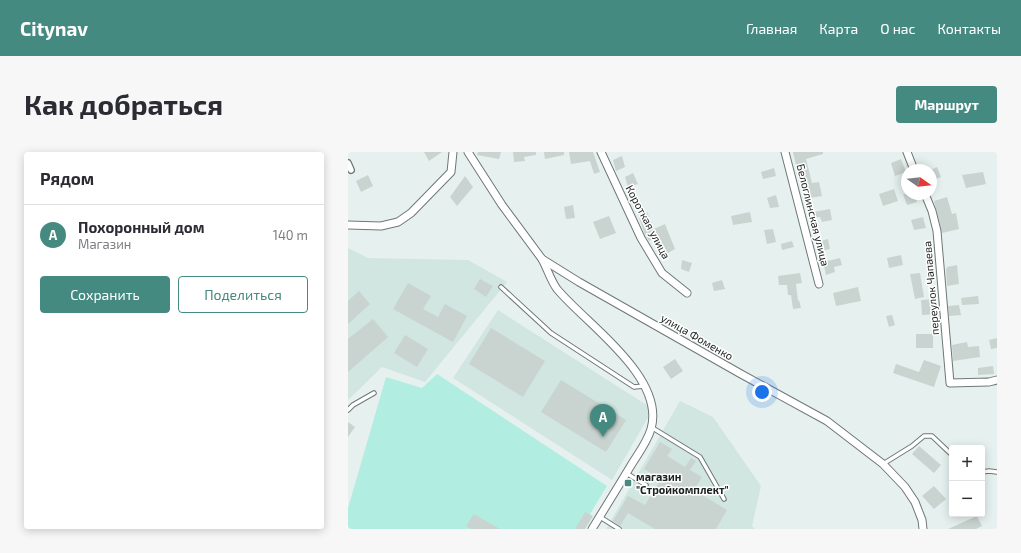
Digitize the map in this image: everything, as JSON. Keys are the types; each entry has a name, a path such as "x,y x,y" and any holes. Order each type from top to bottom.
{"street":[{"path":"348,225 381,226 398,222 411,213 451,172 453,152"},
{"name":"улица Фоменко","path":"468,152 502,205 542,259 579,282 827,421 883,464 905,487 916,502 922,520 923,529"},
{"name":"Короткая улица","path":"601,152 641,238 662,273 687,293"},
{"name":"Белоглинская улица","path":"785,152 819,284"},
{"path":"907,152 912,164"},
{"path":"348,163 351,170"},
{"name":"переулок Чапаева","path":"927,200 932,211 937,231 950,383 989,382 997,380"},
{"path":"542,259 556,288 614,346 633,368 644,386 652,404 654,417 643,447 592,529"}],"lane":[{"path":"501,287 551,333 634,387 644,386"},
{"path":"348,410 353,405 374,393"},
{"path":"651,427 700,457 724,499"},
{"path":"883,464 912,446 924,436 932,436 949,452"},
{"path":"985,472 997,472"},
{"path":"626,473 646,485"},
{"path":"600,517 619,529"}],"shaded area":[{"path":"348,248 368,258 468,260 507,282 425,382 382,367 348,400"},
{"path":"498,310 653,409 612,480 453,378"},
{"path":"680,401 713,417 761,486 752,526 755,529 606,529"}],"green space":[{"path":"437,374 607,486 581,529 348,529 348,508 386,377 422,388"}],"building":[{"path":"424,152 442,152 429,161"},
{"path":"478,152 501,152 499,159 477,155"},
{"path":"513,152 536,152 536,155 524,157 525,161 514,162"},
{"path":"544,152 564,152 564,155 545,159"},
{"path":"569,152 593,152 600,172 594,174 590,161 571,164"},
{"path":"793,152 823,152 823,154 806,159 812,183 819,182 822,196 810,198 808,191 802,192"},
{"path":"622,156 625,167 616,171 613,160"},
{"path":"901,159 903,164 901,164 901,174 895,176 891,163"},
{"path":"937,167 941,177 937,179"},
{"path":"774,168 776,176 763,179 761,172"},
{"path":"983,172 986,184 966,188 962,175"},
{"path":"633,173 638,184 628,187 625,177"},
{"path":"368,175 373,186 361,192 356,181"},
{"path":"465,176 473,187 457,206 450,197"},
{"path":"894,189 898,201 883,206 879,194"},
{"path":"776,195 779,207 770,208 767,198"},
{"path":"947,197 952,214 956,213 959,229 942,233 934,201"},
{"path":"905,200 916,200 917,202 907,205"},
{"path":"573,205 575,218 566,219 564,207"},
{"path":"830,209 832,220 822,222 820,217 814,218 813,212"},
{"path":"647,212 654,229 665,224 675,249 666,254 658,236 649,241 638,215"},
{"path":"750,212 752,222 733,225 731,216"},
{"path":"609,216 616,233 600,239 593,222"},
{"path":"923,217 926,228 914,230 911,220"},
{"path":"773,229 776,242 767,244 764,230"},
{"path":"828,239 830,249 819,251 817,242"},
{"path":"792,241 794,247 782,250 781,244"},
{"path":"901,255 903,265 889,268 887,258"},
{"path":"840,258 842,265 834,267 835,272 826,275 823,262"},
{"path":"682,260 692,263 689,272 681,269"},
{"path":"957,265 959,284 947,286 946,269 947,267"},
{"path":"800,273 802,283 796,284 798,301 799,300 801,308 793,309 791,295 788,295 787,285 779,285 778,276"},
{"path":"920,273 924,297 915,299 910,274"},
{"path":"480,279 493,286 486,297 474,289"},
{"path":"722,280 725,289 714,291 712,283"},
{"path":"408,283 431,296 423,309 438,317 445,304 467,316 453,342 393,309"},
{"path":"858,287 861,301 836,306 833,293"},
{"path":"359,291 370,304 348,324 348,301"},
{"path":"978,296 979,304 962,305 961,298"},
{"path":"935,299 936,314 922,315 921,300"},
{"path":"959,305 961,315 949,316 948,306"},
{"path":"892,315 895,325 889,327 886,316"},
{"path":"373,319 388,337 348,372 348,339"},
{"path":"491,328 545,361 523,397 469,364"},
{"path":"916,334 933,334 933,348 916,348"},
{"path":"405,335 428,349 417,367 394,353"},
{"path":"997,338 997,348 991,349 989,340"},
{"path":"967,342 968,347 979,346 980,357 953,361 952,345"},
{"path":"675,359 683,371 671,379 663,367"},
{"path":"924,360 941,366 934,387 893,373 896,364 919,372"},
{"path":"993,366 994,374 978,375 978,368"},
{"path":"561,380 626,420 606,452 541,412"},
{"path":"348,422 355,427 348,437"},
{"path":"660,442 672,449 667,456 685,467 691,458 696,461 690,470 702,477 694,490 727,510 716,529 655,529 628,513 620,526 613,521 628,496 645,505 661,479 644,469"},
{"path":"919,446 941,465 934,473 912,454"},
{"path":"934,486 946,499 934,509 922,496"},
{"path":"585,512 593,516 585,529 575,529"},
{"path":"474,514 500,529 471,529 466,526"},
{"path":"975,517 978,517 982,526 976,529 948,529"}],"place":[{"name":"Похоронный дом","path":"603,437"},
{"name":"магазин \"Стройкомплект\"","path":"628,483"}]}
